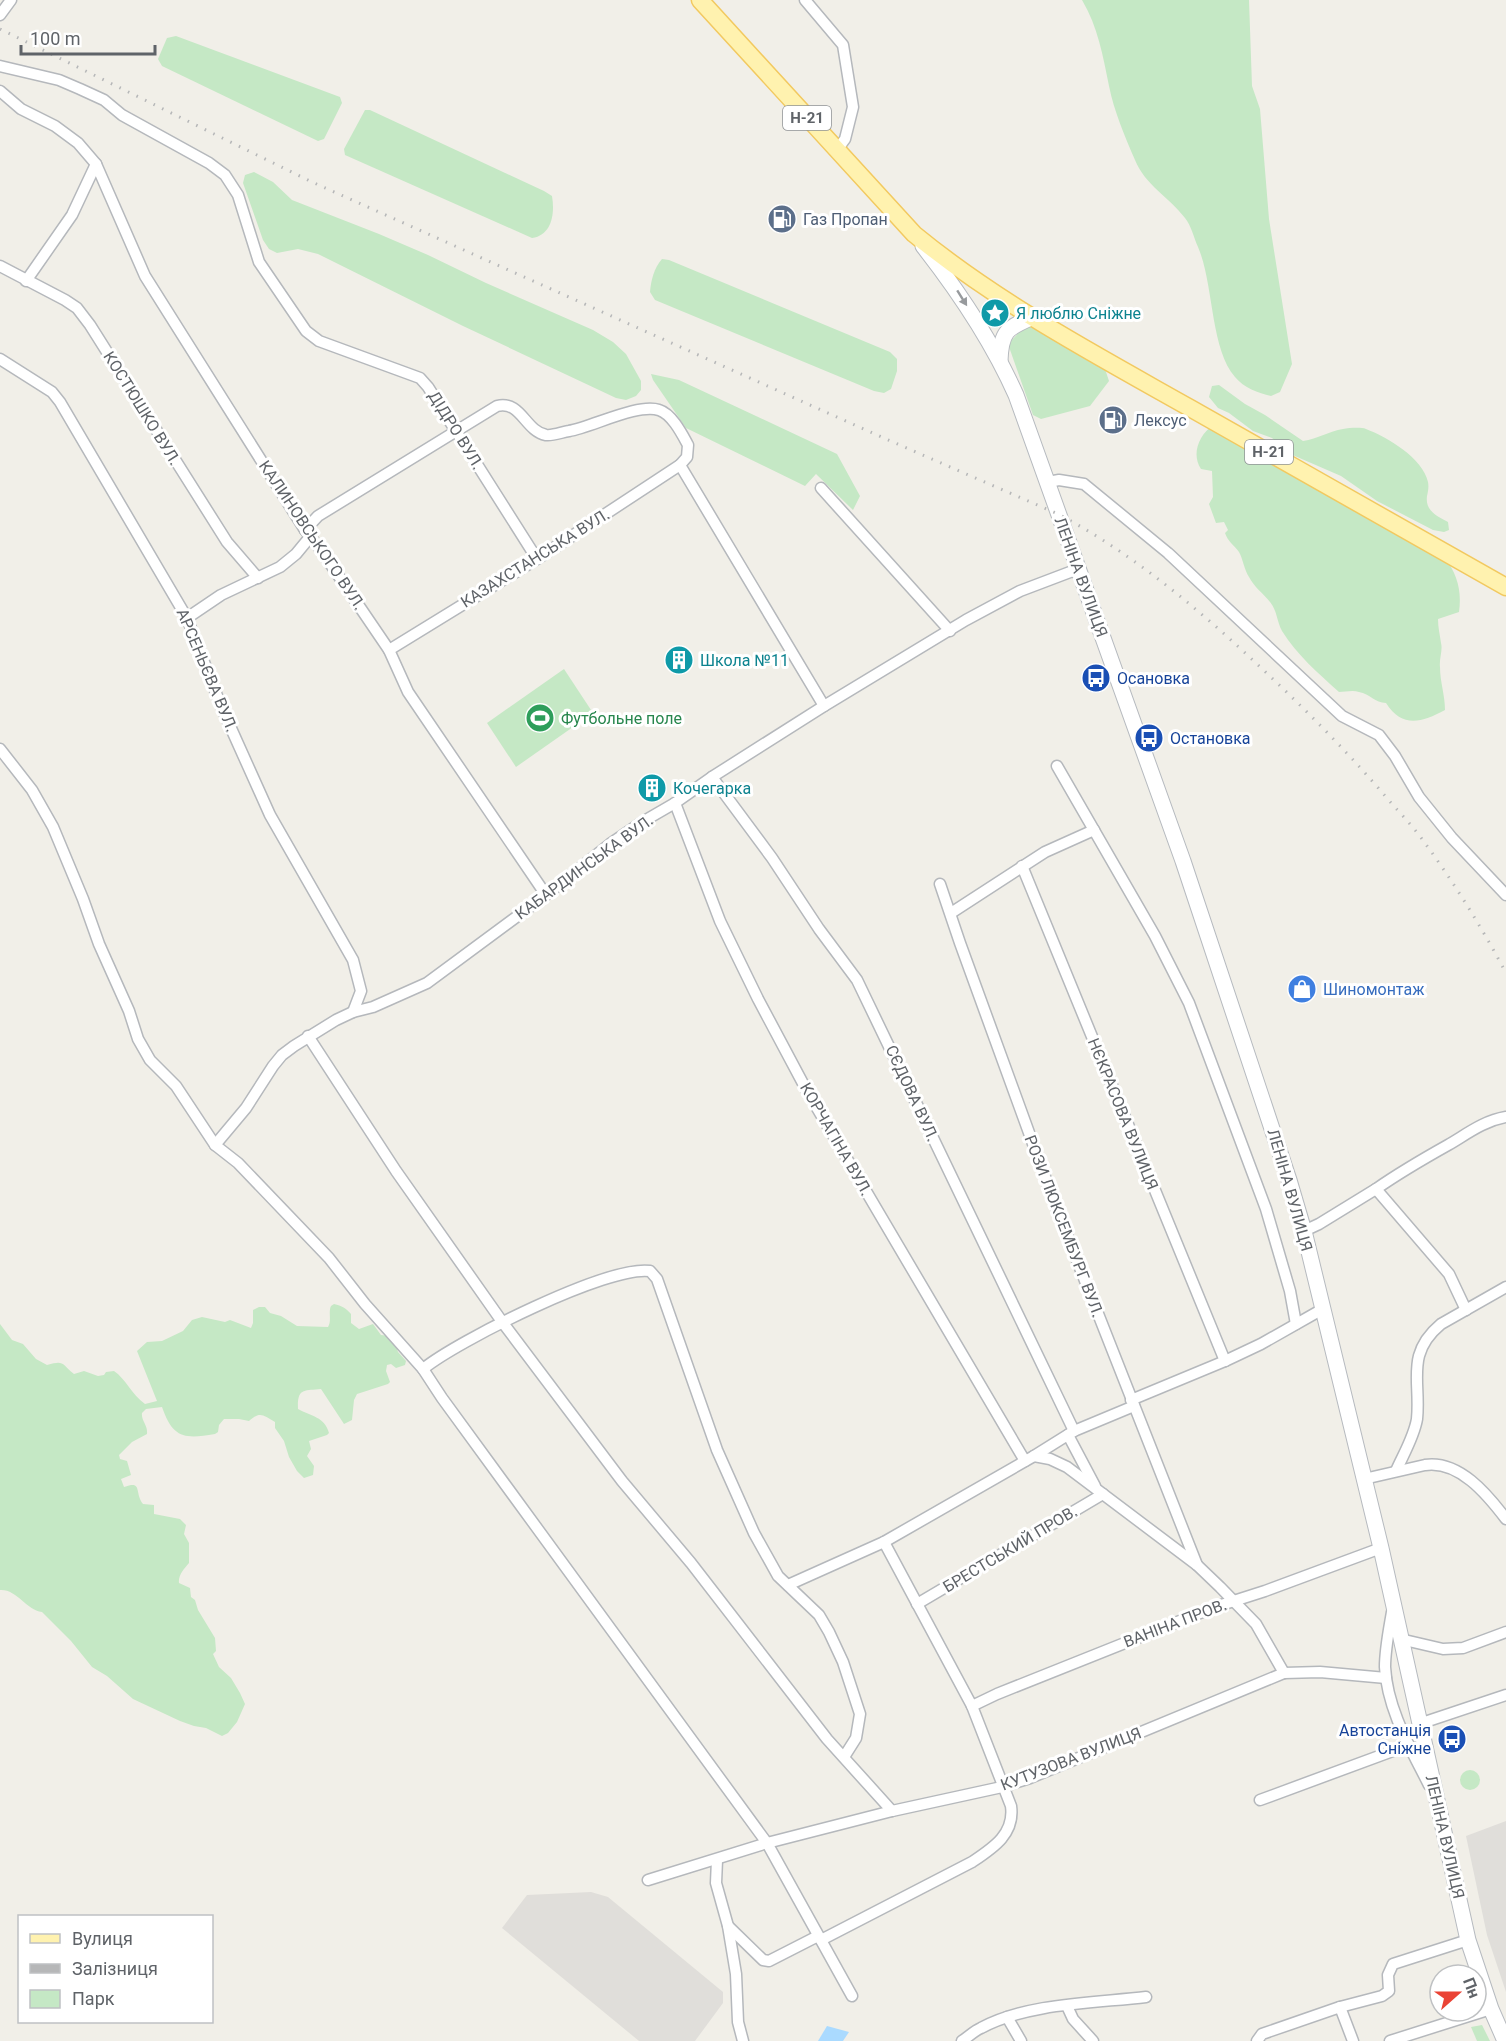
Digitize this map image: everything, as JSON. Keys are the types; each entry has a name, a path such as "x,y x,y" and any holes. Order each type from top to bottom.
{"main road":[{"name":"Н-21","path":"700,0 914,234 971,278 1114,365 1506,587"},
{"name":"ЛЕНІНА ВУЛИЦЯ","path":"914,234 951,281 1000,361 1016,395 1182,861 1274,1131 1304,1231 1381,1548 1468,1940 1491,2009 1505,2041"},
{"path":"1000,361 1000,345 1004,333 1014,325 1033,317"}],"street":[{"path":"0,15 11,0"},
{"path":"805,0 843,45 853,107 845,139 837,150"},
{"name":"ДІДРО ВУЛ.","path":"0,66 60,80 104,100 122,115 209,163 225,175 238,195 259,262 306,331 319,341 420,378 428,387 537,559"},
{"name":"КАЛИНОВСЬКОГО ВУЛ.","path":"0,91 21,109 55,126 78,143 96,164 145,276 307,533 389,650 408,692 546,895"},
{"path":"27,281 72,216 96,164"},
{"name":"КОСТЮШКО ВУЛ.","path":"0,266 77,308 227,542 258,578"},
{"name":"АРСЕНЬЄВА ВУЛ.","path":"0,358 52,392 60,402 187,618 221,706 270,815 353,960 362,991 353,1012"},
{"path":"187,618 221,595 280,567 296,554 318,516 497,406 505,404 512,407 537,432 548,435 580,429 635,411 658,409 666,414 688,445 687,457 681,465 824,706"},
{"name":"КАЗАХСТАНСЬКА ВУЛ.","path":"389,650 537,559 681,465"},
{"path":"1048,482 1059,480 1084,484 1168,554 1342,716 1379,735 1395,756 1419,797 1452,838 1506,895"},
{"path":"821,488 950,631"},
{"name":"КАБАРДИНСЬКА ВУЛ.","path":"215,1145 246,1108 282,1055 308,1036 353,1012 374,1007 426,983 546,895 610,844 712,777 824,706 1020,591 1078,569"},
{"path":"0,748 32,790 53,826 99,944 129,1011 138,1039 150,1060 176,1086 215,1145 238,1163 329,1258 365,1304 423,1369 767,1843 852,1996"},
{"path":"1057,766 1164,952 1189,1003 1266,1209 1290,1291 1296,1324"},
{"name":"СЄДОВА ВУЛ.","path":"712,777 857,980 1100,1491"},
{"name":"КОРЧАГІНА ВУЛ.","path":"675,803 720,921 807,1091 1030,1458"},
{"path":"951,913 1045,852 1094,830"},
{"name":"НЄКРАСОВА ВУЛИЦЯ","path":"1022,866 1225,1361"},
{"name":"РОЗИ ЛЮКСЕМБУРГ ВУЛ.","path":"940,884 1056,1207 1197,1565"},
{"path":"308,1036 396,1171 503,1323 622,1481 691,1563 827,1739 892,1811"},
{"path":"1304,1231 1319,1224 1468,1131 1506,1117"},
{"path":"1376,1189 1449,1274 1466,1310"},
{"path":"423,1369 469,1339 583,1286 631,1272 650,1271 657,1279 717,1450 754,1533 778,1576 819,1615 843,1662 857,1701 860,1724 856,1738 844,1757"},
{"path":"1396,1471 1417,1419 1416,1381 1420,1351 1432,1332 1506,1287"},
{"path":"788,1585 884,1542 1071,1433 1261,1344 1322,1310"},
{"path":"1030,1458 1050,1459 1067,1467 1197,1565 1256,1624 1284,1673"},
{"path":"1364,1479 1435,1463 1449,1466 1486,1495 1506,1519"},
{"name":"БРЕСТСЬКИЙ ПРОВ.","path":"917,1604 1100,1491"},
{"path":"728,1926 763,1960 769,1961 944,1878 990,1850 1010,1828 1013,1817 1011,1806 972,1706 884,1542"},
{"name":"ВАНІНА ПРОВ.","path":"972,1706 1008,1689 1234,1600 1265,1591 1381,1548"},
{"path":"1393,1605 1385,1657 1386,1678 1409,1745 1437,1799"},
{"path":"1400,1639 1443,1649 1462,1648 1506,1632"},
{"name":"КУТУЗОВА ВУЛИЦЯ","path":"648,1880 767,1843 892,1811 1002,1787 1030,1778 1284,1673 1320,1672 1386,1678"},
{"path":"1419,1724 1506,1695"},
{"path":"1260,1800 1409,1745"},
{"path":"717,1860 716,1883 728,1926 736,1974 738,2022 743,2041"},
{"path":"1257,2041 1262,2034 1340,2007 1382,1996 1389,1991 1388,1975 1393,1964 1468,1940"},
{"path":"962,2041 981,2028 1007,2017 1055,2006 1146,1997"},
{"path":"1066,2006 1073,2019 1094,2041"},
{"path":"1340,2007 1353,2041"},
{"path":"1390,2041 1491,2009"},
{"path":"1007,2017 1021,2041"}],"shaded area":[{"path":"1506,1821 1506,1992 1487,1935 1466,1836"},
{"path":"591,1892 608,1897 723,1992 723,2003 695,2041 639,2041 502,1928 527,1895"}],"green space":[{"path":"1082,0 1249,0 1252,86 1260,109 1269,219 1292,364 1280,392 1271,396 1252,390 1235,377 1227,365 1217,333 1203,262 1189,224 1139,169 1114,105 1096,31"},
{"path":"176,36 340,97 342,103 324,139 318,141 162,66 158,59 167,38"},
{"path":"365,110 370,110 552,196 553,209 548,228 544,233 532,238 345,155 344,149"},
{"path":"254,172 273,182 292,200 428,255 593,330 613,342 626,354 641,381 641,390 636,396 626,400 616,398 318,254 298,249 277,253 269,249 263,240 243,183 245,175"},
{"path":"662,259 890,352 897,359 897,371 891,389 884,393 874,391 655,300 650,292 651,283"},
{"path":"991,303 999,303 1004,308 1002,319 991,321 986,316 986,308"},
{"path":"1028,323 1105,369 1109,381 1090,406 1041,419 1033,415 1008,344"},
{"path":"651,374 679,380 837,454 860,496 853,510 816,474 805,486 686,428"},
{"path":"1219,385 1303,441 1338,430 1358,428 1366,429 1394,443 1412,457 1425,473 1428,484 1428,506 1440,518 1448,522 1449,530 1444,532 1433,530 1377,501 1341,476 1288,453 1272,438 1253,431 1229,413 1218,408 1209,397 1212,386"},
{"path":"1213,425 1445,557 1453,570 1460,597 1459,612 1438,619 1441,646 1440,673 1445,710 1420,720 1405,720 1392,711 1386,703 1379,702 1363,693 1339,692 1294,648 1282,631 1272,605 1253,584 1239,552 1226,536 1225,533 1228,530 1224,522 1216,523 1209,504 1213,497 1212,471 1201,469 1197,451 1200,439"},
{"name":"Футбольне поле","path":"564,669 593,713 516,767 487,723"},
{"path":"334,1304 351,1314 351,1323 359,1329 373,1324 381,1335 390,1336 398,1352 406,1361 405,1365 396,1368 391,1364 387,1365 386,1371 390,1382 388,1384 357,1394 354,1400 352,1420 344,1424 321,1389 306,1390 301,1394 298,1409 321,1420 329,1433 309,1441 311,1449 307,1456 314,1466 313,1475 304,1478 297,1471 284,1441 275,1428 275,1422 262,1415 249,1421 224,1419 215,1434 188,1436 176,1431 166,1418 162,1407 146,1409 142,1416 147,1434 132,1442 119,1455 120,1459 127,1461 131,1475 121,1479 124,1487 136,1486 143,1504 154,1505 154,1514 180,1519 186,1525 184,1534 189,1543 189,1563 180,1575 179,1583 190,1588 191,1597 195,1600 198,1610 215,1638 216,1651 213,1654 219,1667 231,1678 245,1704 237,1722 228,1733 222,1736 206,1728 180,1721 133,1699 107,1676 92,1667 71,1641 42,1612 31,1608 17,1596 0,1590 0,1324 12,1340 23,1344 36,1359 47,1365 62,1364 74,1374 84,1371 98,1376 114,1371 145,1404 157,1401 137,1351 147,1342 162,1341 183,1331 192,1320 202,1317 225,1322 230,1320 251,1328 253,1310 259,1307 265,1307 270,1313 281,1316 297,1326 328,1327 330,1308"},
{"path":"1470,1770 1477,1773 1480,1780 1477,1787 1470,1790 1463,1787 1460,1780 1463,1773"},
{"path":"1482,2025 1490,2041 1477,2041 1471,2027"}],"water":[{"path":"827,2026 849,2032 843,2041 818,2041"}],"railway":[{"path":"0,29 312,182 1058,514 1085,529 1162,582 1211,622 1291,696 1355,762 1413,828 1433,855 1466,904 1506,973"}],"place":[{"name":"Газ Пропан","path":"782,219"},
{"name":"Я люблю Сніжне","path":"995,313"},
{"name":"Лексус","path":"1113,420"},
{"name":"Школа №11","path":"679,660"},
{"name":"Осановка","path":"1096,678"},
{"name":"Футбольне поле","path":"540,718"},
{"name":"Остановка","path":"1149,738"},
{"name":"Кочегарка","path":"652,788"},
{"name":"Шиномонтаж","path":"1302,989"},
{"name":"Автостанція Сніжне","path":"1452,1739"}]}
